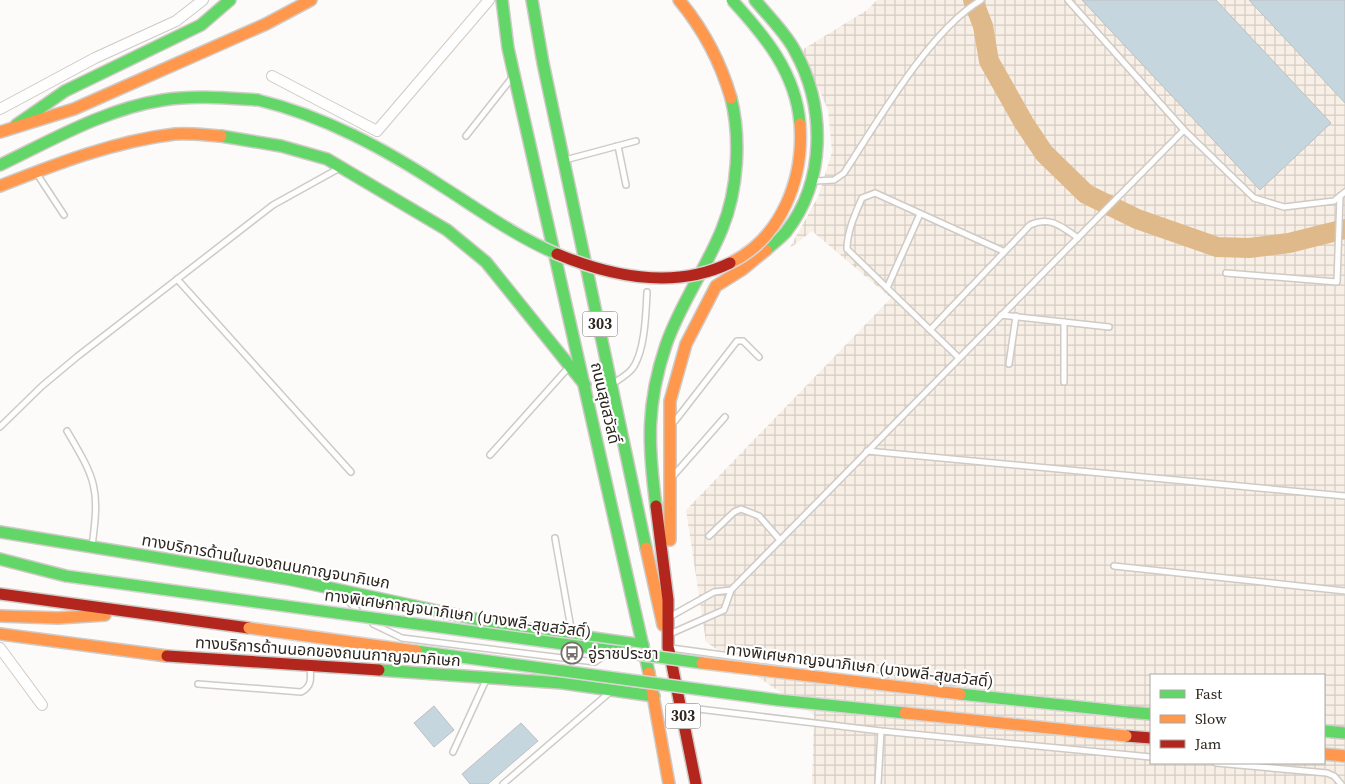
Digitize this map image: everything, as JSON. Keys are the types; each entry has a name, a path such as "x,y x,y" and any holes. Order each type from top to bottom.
{"main road":[{"path":"11,128 65,91 145,54 201,24 230,0"},
{"path":"0,132 63,114 266,24 311,0"},
{"name":"ถนนสุขสวัสดิ์","path":"502,0 508,48 654,696 666,782"},
{"name":"ถนนสุขสวัสดิ์","path":"532,0 543,63 613,384 696,784"},
{"path":"670,598 652,483 649,425 656,375 668,337 683,302 725,219 734,179 737,136 731,95 718,53 701,27 679,0"},
{"path":"0,165 79,128 152,102 190,98 258,100 303,112 353,135 407,164 513,232 573,261 617,275 657,278 686,277 727,266 755,247 782,212 792,190 802,148 800,113 787,72 766,36 732,0"},
{"path":"668,648 670,617 670,401 680,363 686,344 709,295 716,286 743,269 785,233 802,207 812,181 817,154 818,112 807,78 795,50 755,0"},
{"path":"0,186 35,172 128,142 177,134 229,136 281,146 327,159 386,192 447,230 486,262 518,299 585,385"},
{"name":"ทางบริการด้านในของถนนกาญจนาภิเษก","path":"0,532 334,588 508,626 668,648"},
{"path":"0,559 66,576"},
{"name":"ทางพิเศษกาญจนาภิเษก (บางพลี-สุขสวัสดิ์)","path":"0,568 782,674 1150,714"},
{"path":"0,594 778,700 1150,738"},
{"path":"0,616 58,618 143,613"},
{"name":"ทางบริการด้านนอกของถนนกาญจนาภิเษก","path":"0,634 167,656 562,683 654,696"},
{"path":"1325,730 1345,732"},
{"path":"1325,754 1345,756"}],"street":[{"path":"0,109 95,58 176,21 203,0"},
{"path":"272,76 376,130 489,0"},
{"path":"0,648 42,705"}],"lane":[{"path":"812,181 834,180 844,173 901,86 936,40 973,5 981,0"},
{"path":"1068,0 1184,130 1254,198 1284,207 1334,201 1343,194"},
{"path":"466,136 514,75"},
{"path":"669,634 724,610 731,590 1184,130"},
{"path":"564,160 636,141"},
{"path":"618,146 626,185"},
{"path":"0,427 42,386 78,356 273,205 341,167"},
{"path":"35,172 64,215"},
{"path":"958,358 848,249 849,233 858,207 862,198 875,193 1003,250"},
{"path":"1226,273 1337,282 1337,244 1343,194"},
{"path":"887,288 920,214"},
{"path":"930,330 1003,250 1030,225 1040,220 1059,224 1078,238"},
{"path":"177,280 351,472"},
{"path":"613,384 632,369 636,362 646,320 646,292"},
{"path":"1001,315 1109,327"},
{"path":"1008,364 1016,316"},
{"path":"1064,322 1064,382"},
{"path":"670,428 737,341 743,341 759,356"},
{"path":"490,455 570,366"},
{"path":"669,481 725,417"},
{"path":"67,431 88,468 96,488 97,510 92,546"},
{"path":"866,451 1345,496"},
{"path":"709,536 734,512 741,509 759,516 780,540"},
{"path":"555,538 572,635"},
{"path":"1114,566 1345,591"},
{"path":"334,588 375,627 402,638 595,662 607,655 614,641"},
{"path":"670,617 714,592 731,590"},
{"path":"668,648 895,678"},
{"path":"198,684 301,692 307,689 311,682 310,667"},
{"path":"453,752 487,678"},
{"path":"974,688 1150,708"},
{"path":"504,784 613,690"},
{"path":"681,707 881,731 1150,757"},
{"path":"1325,724 1345,726"},
{"path":"878,784 881,731"},
{"path":"1227,764 1327,773 1334,776 1341,784"}],"shaded area":[{"path":"877,0 1345,0 1345,784 812,784 814,715 706,642 686,510 891,298 812,231 789,249 818,197 832,152 828,110 802,50 867,10"}],"building":[{"path":"1082,0 1216,0 1331,123 1260,190"},
{"path":"1249,0 1345,0 1345,103"},
{"path":"434,706 454,730 434,747 414,723"},
{"path":"521,723 538,741 488,784 470,784 462,774"}],"waterway":[{"path":"973,0 983,26 989,61 1024,123 1044,153 1086,194 1137,219 1217,247 1249,248 1289,243 1345,229"}],"traffic: fast":[{"path":"16,125 65,91 201,25 230,0"},
{"path":"502,0 508,48 649,673"},
{"path":"532,0 543,63 646,548"},
{"path":"732,0 756,27 777,56 792,88 800,124"},
{"path":"755,0 782,31 795,51 805,73 816,119 815,167 809,190 799,212 786,232 766,250"},
{"path":"0,165 79,126 141,104 163,100 210,97 258,100"},
{"path":"656,506 650,444 650,425 655,386 659,366 672,330 716,244 732,198 737,147 731,98"},
{"path":"258,100 330,124 375,146 419,171 512,231 557,254"},
{"path":"221,136 281,146 327,159 447,230 486,262 585,385"},
{"path":"0,532 288,579 508,626 643,645"},
{"path":"0,559 66,576"},
{"path":"66,576 702,663"},
{"path":"416,651 778,700 905,713"},
{"path":"379,670 562,683 654,696"},
{"path":"960,694 1128,712"},
{"path":"1128,712 1150,714"},
{"path":"1325,731 1345,733"}],"traffic: slow":[{"path":"0,132 74,109 266,24 311,0"},
{"path":"679,0 710,46 722,71 731,98"},
{"path":"730,263 748,252 763,238 776,222 786,204 798,165 800,124"},
{"path":"0,186 64,162 130,142 175,134 221,136"},
{"path":"670,540 670,401 686,344 716,286 743,269 766,250"},
{"path":"646,548 663,625"},
{"path":"0,616 58,618 105,615"},
{"path":"249,628 416,651"},
{"path":"0,634 167,656"},
{"path":"702,663 960,694"},
{"path":"649,673 669,784"},
{"path":"905,713 1126,736"},
{"path":"1325,754 1345,756"}],"traffic: jam":[{"path":"557,254 599,269 643,277 687,276 709,271 730,263"},
{"path":"656,506 668,600 668,648"},
{"path":"0,594 249,628"},
{"path":"669,650 696,784"},
{"path":"167,656 379,670"},
{"path":"1126,736 1150,738"}],"place":[{"name":"อู่ราชประชา","path":"572,653"}]}
